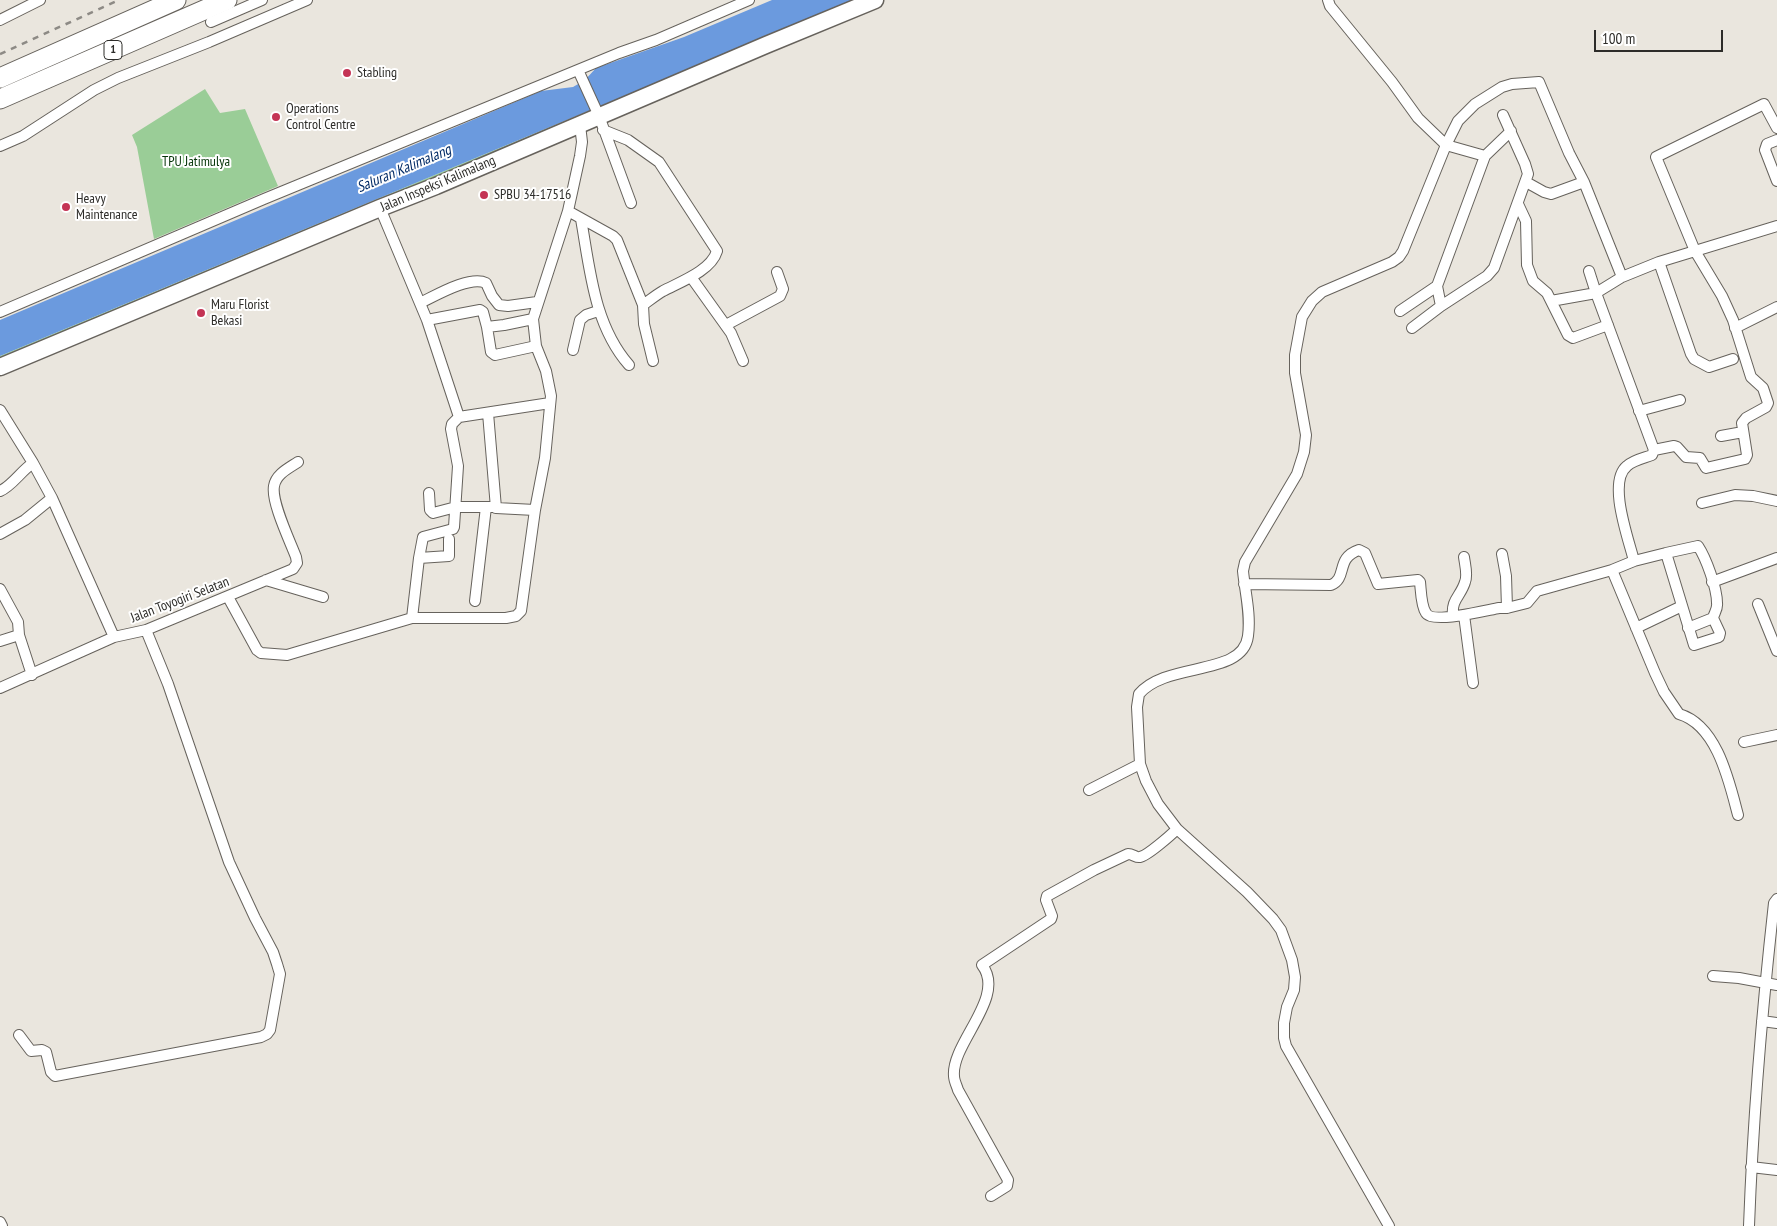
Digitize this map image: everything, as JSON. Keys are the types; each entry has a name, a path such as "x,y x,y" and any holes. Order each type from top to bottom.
{"highway":[{"name":"1","path":"0,64 148,0"},
{"name":"1","path":"0,78 176,0"},
{"name":"1","path":"0,92 215,0"},
{"name":"1","path":"0,99 227,0"}],"main road":[{"name":"Jalan Inspeksi Kalimalang","path":"0,366 580,125 599,119 875,0"}],"street":[{"path":"0,20 40,0"},
{"path":"211,22 262,0"},
{"path":"0,146 23,136 94,90 118,78 307,0"},
{"path":"0,312 264,198 580,74 749,0"},
{"path":"1328,0 1330,6 1392,82 1418,118 1446,145 1485,156"},
{"path":"580,74 631,203"},
{"path":"1390,1226 1286,1046 1284,1023 1287,1007 1294,990 1295,977 1292,960 1281,930 1253,898 1176,829 1158,804 1146,780 1140,764 1138,694 1150,684 1162,678 1234,658 1246,646 1250,621 1244,584 1243,570 1245,562 1297,474 1304,452 1306,435 1295,373 1295,355 1302,317 1312,301 1322,292 1392,262 1404,251 1446,145 1458,121 1470,108 1488,94 1512,84 1539,82 1569,153 1584,182 1622,277"},
{"path":"1654,450 1677,447 1686,456 1700,457 1706,468 1745,459 1747,456 1742,423 1766,407 1768,403 1763,388 1751,376 1722,296 1695,251 1656,157 1764,104 1777,128"},
{"path":"1412,328 1491,272 1518,204 1528,171 1503,115"},
{"path":"599,119 658,162 717,251 716,256 691,277 665,290 643,305"},
{"path":"228,597 257,650 261,653 288,655 412,618 506,618 516,616 520,611 545,458 551,396 546,371 536,346 533,318 568,212 582,142 580,125"},
{"path":"1441,306 1437,286 1485,156 1511,131"},
{"path":"1777,140 1767,144 1765,150 1777,181"},
{"path":"1526,182 1551,194 1584,182"},
{"path":"1518,204 1526,221 1527,264 1534,281 1547,293 1568,335 1573,338 1608,325"},
{"path":"380,208 427,320 458,417"},
{"path":"568,212 617,240 643,305 644,324 653,361"},
{"path":"581,219 598,311 618,353 629,365"},
{"path":"1551,301 1596,293 1622,277 1659,262 1777,226"},
{"path":"1659,262 1690,354 1694,359 1709,366 1733,359"},
{"path":"1589,271 1654,450"},
{"path":"726,325 780,296 783,289 777,272"},
{"path":"691,277 731,333 743,361"},
{"path":"420,303 468,282 478,280 486,282 492,296 499,305 508,306 537,302"},
{"path":"1400,311 1437,286"},
{"path":"1735,328 1777,307"},
{"path":"427,320 480,310 483,312 491,352 495,355 536,346"},
{"path":"573,350 580,320 586,315 598,311"},
{"path":"486,327 504,326 533,318"},
{"path":"1639,411 1680,400"},
{"path":"412,618 423,537 454,528 458,466 451,428 452,424 458,417 550,403"},
{"path":"0,410 52,498 114,637"},
{"path":"475,601 491,507 488,412"},
{"path":"1721,436 1743,432"},
{"path":"1634,561 1620,506 1618,486 1628,464 1653,454 1654,450"},
{"name":"Jalan Toyogiri Selatan","path":"0,688 114,637 146,630 293,569 297,563 296,557 275,501 274,486 283,472 298,462"},
{"path":"0,491 6,488 33,463"},
{"path":"429,493 430,510 433,513 456,507 535,510"},
{"path":"1702,503 1735,495 1753,496 1777,501"},
{"path":"0,534 24,520 52,498"},
{"path":"419,558 448,556 449,539"},
{"path":"1244,584 1331,585 1337,582 1343,562 1348,556 1359,550 1364,553 1378,584 1418,580 1427,615 1431,617 1453,616 1527,603 1537,591 1612,570 1634,561 1698,546 1718,602 1712,618 1688,628"},
{"path":"1666,553 1694,646 1719,637 1720,633 1712,618"},
{"path":"1502,554 1506,576 1507,608"},
{"path":"1453,616 1452,608 1457,596 1463,590 1466,579 1464,557"},
{"path":"1712,582 1777,558"},
{"path":"1612,570 1664,692 1679,714 1689,717 1709,735 1730,784 1738,815"},
{"path":"266,580 323,597"},
{"path":"0,589 18,622 32,675"},
{"path":"1758,604 1777,651"},
{"path":"1636,628 1682,606"},
{"path":"1464,615 1473,683"},
{"path":"19,1035 31,1051 42,1050 46,1052 51,1072 55,1076 261,1037 270,1030 280,974 277,964 229,862 171,693 146,630"},
{"path":"0,641 20,635"},
{"path":"1744,742 1777,736"},
{"path":"1089,790 1140,764"},
{"path":"991,1196 1007,1186 1008,1180 962,1098 954,1077 954,1066 978,1017 988,988 988,976 982,965 1051,919 1052,916 1046,900 1047,896 1128,854 1143,856 1159,845 1176,829"},
{"path":"1749,1226 1751,1166 1765,984 1774,903 1777,899"},
{"path":"1713,976 1738,978 1777,985"},
{"path":"1762,1021 1777,1023"},
{"path":"1751,1166 1777,1170"},
{"path":"0,1222 2,1226"}],"green space":[{"path":"855,0 0,367 0,356"},
{"name":"TPU Jatimulya","path":"205,89 220,113 245,109 278,186 154,239 137,147 132,135"}],"water":[{"name":"Saluran Kalimalang","path":"772,0 855,0 0,356 0,320 541,91 573,87 585,80 596,68 684,37"}],"railway":[{"path":"0,54 119,0"}],"place":[{"name":"Stabling","path":"347,73"},
{"name":"Operations Control Centre","path":"276,117"},
{"name":"SPBU 34-17516","path":"484,195"},
{"name":"Heavy Maintenance","path":"66,207"},
{"name":"Maru Florist Bekasi","path":"201,313"}]}
